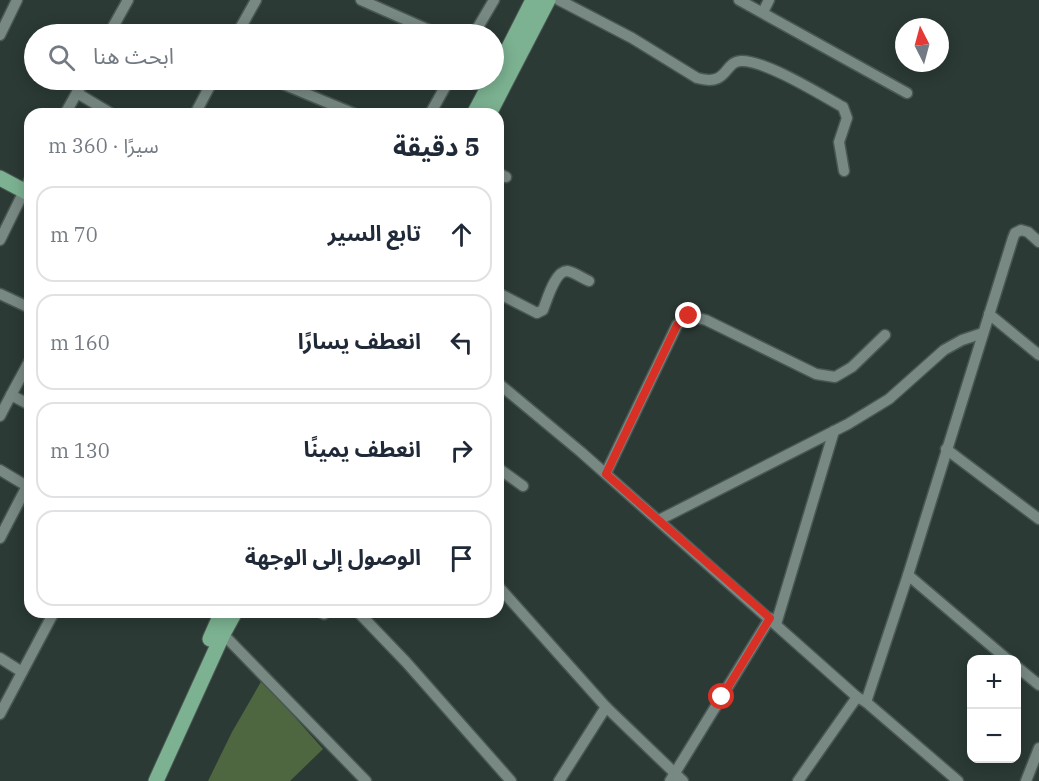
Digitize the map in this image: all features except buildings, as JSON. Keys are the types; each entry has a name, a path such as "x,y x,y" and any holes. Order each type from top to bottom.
{"main road":[{"path":"504,54 533,0"},
{"path":"504,85 548,0"},
{"path":"477,108 486,90"},
{"path":"492,108 501,90"},
{"path":"0,178 24,187"},
{"path":"156,781 218,633 221,618"},
{"path":"146,781 218,633 230,618"}],"street":[{"path":"0,35 18,0"},
{"path":"115,24 128,0"},
{"path":"243,24 256,0"},
{"path":"361,0 379,3 419,24"},
{"path":"480,24 494,0"},
{"path":"559,0 632,38 697,78 708,81 719,79 735,62 755,63 843,107 847,118 839,142 844,171"},
{"path":"739,0 907,93"},
{"path":"763,12 769,0"},
{"path":"68,108 79,90"},
{"path":"198,108 208,90"},
{"path":"297,90 341,108"},
{"path":"433,108 443,90"},
{"path":"77,93 102,108"},
{"path":"0,240 24,195"},
{"path":"0,210 11,216"},
{"path":"798,781 861,699 908,575 1015,233 1021,230 1028,231 1039,242"},
{"path":"504,296 537,313 543,310 557,276 562,272 569,271 589,281"},
{"path":"0,294 24,305"},
{"path":"989,314 1039,355"},
{"path":"606,474 677,325 689,316 706,320 816,374 835,377 852,367 885,335"},
{"path":"659,520 834,431 889,399 944,350 962,340 983,333"},
{"path":"0,416 24,371"},
{"path":"504,388 958,781"},
{"path":"11,395 24,402"},
{"path":"672,777 773,621 834,431"},
{"path":"946,449 1039,519"},
{"path":"0,470 24,484"},
{"path":"504,472 524,486"},
{"path":"0,538 24,496"},
{"path":"908,575 1002,655"},
{"path":"504,593 672,777 683,781"},
{"path":"0,714 51,618"},
{"path":"364,618 511,781"},
{"path":"218,633 366,781"},
{"path":"0,658 22,672"},
{"path":"1021,669 1039,685"},
{"path":"559,781 606,707"},
{"path":"1026,781 1035,770 1039,748"}],"green space":[{"path":"262,680 323,749 290,781 208,781 232,732"}],"route":[{"path":"689,316 677,325 606,474 770,618 722,697"}]}
